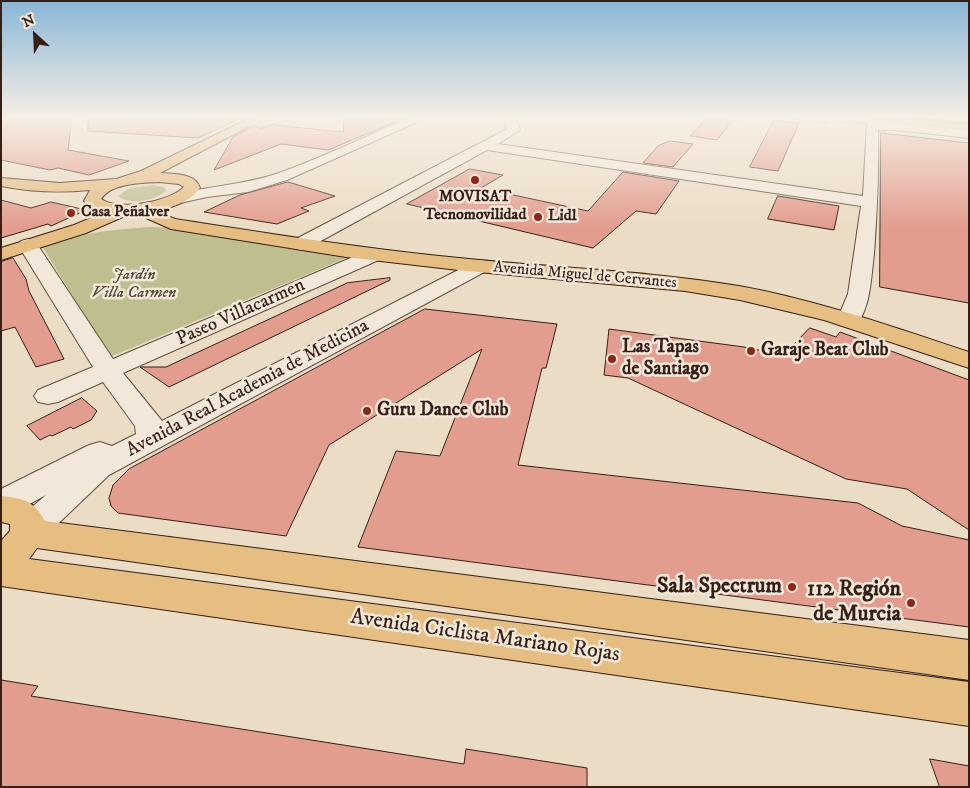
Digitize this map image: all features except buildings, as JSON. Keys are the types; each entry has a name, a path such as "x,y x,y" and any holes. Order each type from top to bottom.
{"main road":[{"path":"1,247 88,218 95,213 94,203 97,193 146,174 189,154"},
{"path":"176,178 171,174 174,169 201,154"},
{"path":"2,182 49,188 121,183 150,178 176,178 188,182 192,188 169,206 170,211 181,223"},
{"path":"2,182 33,193 94,203 113,209 133,209 163,204 180,198"},
{"path":"1,254 133,209"},
{"name":"Avenida Miguel de Cervantes","path":"133,209 144,211 159,220 374,255 719,290 779,301 849,320 969,360"},
{"path":"63,234 127,225 181,223"},
{"path":"1,562 15,551 19,524 969,660"},
{"name":"Avenida Ciclista Mariano Rojas","path":"1,570 969,704"}],"street":[{"path":"181,223 181,211 190,203 282,177 335,154"},
{"path":"301,244 472,154"},
{"path":"540,154 712,179 722,171 870,197"},
{"path":"849,320 859,294 870,197 871,154"},
{"path":"180,198 207,192 248,187"},
{"path":"28,245 108,371 151,432"},
{"name":"Paseo Villacarmen","path":"48,396 374,255"},
{"name":"Avenida Real Academia de Medicina","path":"19,524 98,467 151,432 442,277 452,264"},
{"name":"Avenida Real Academia de Medicina","path":"1,504 151,432 481,266"}],"green space":[{"path":"154,185 164,187 166,191 156,197 142,201 129,201 118,196 130,188"},
{"name":"Jardín Villa Carmen","path":"150,227 175,228 346,258 110,357 42,246 68,238 95,233"}],"place":[{"name":"MOVISAT Tecnomovilidad","path":"475,180"},
{"name":"Casa Peñalver","path":"71,213"},
{"name":"Lidl","path":"538,217"},
{"name":"Garaje Beat Club","path":"751,351"},
{"name":"Las Tapas de Santiago","path":"612,359"},
{"name":"Guru Dance Club","path":"367,411"},
{"name":"Sala Spectrum","path":"792,587"},
{"name":"112 Región de Murcia","path":"911,603"}]}
